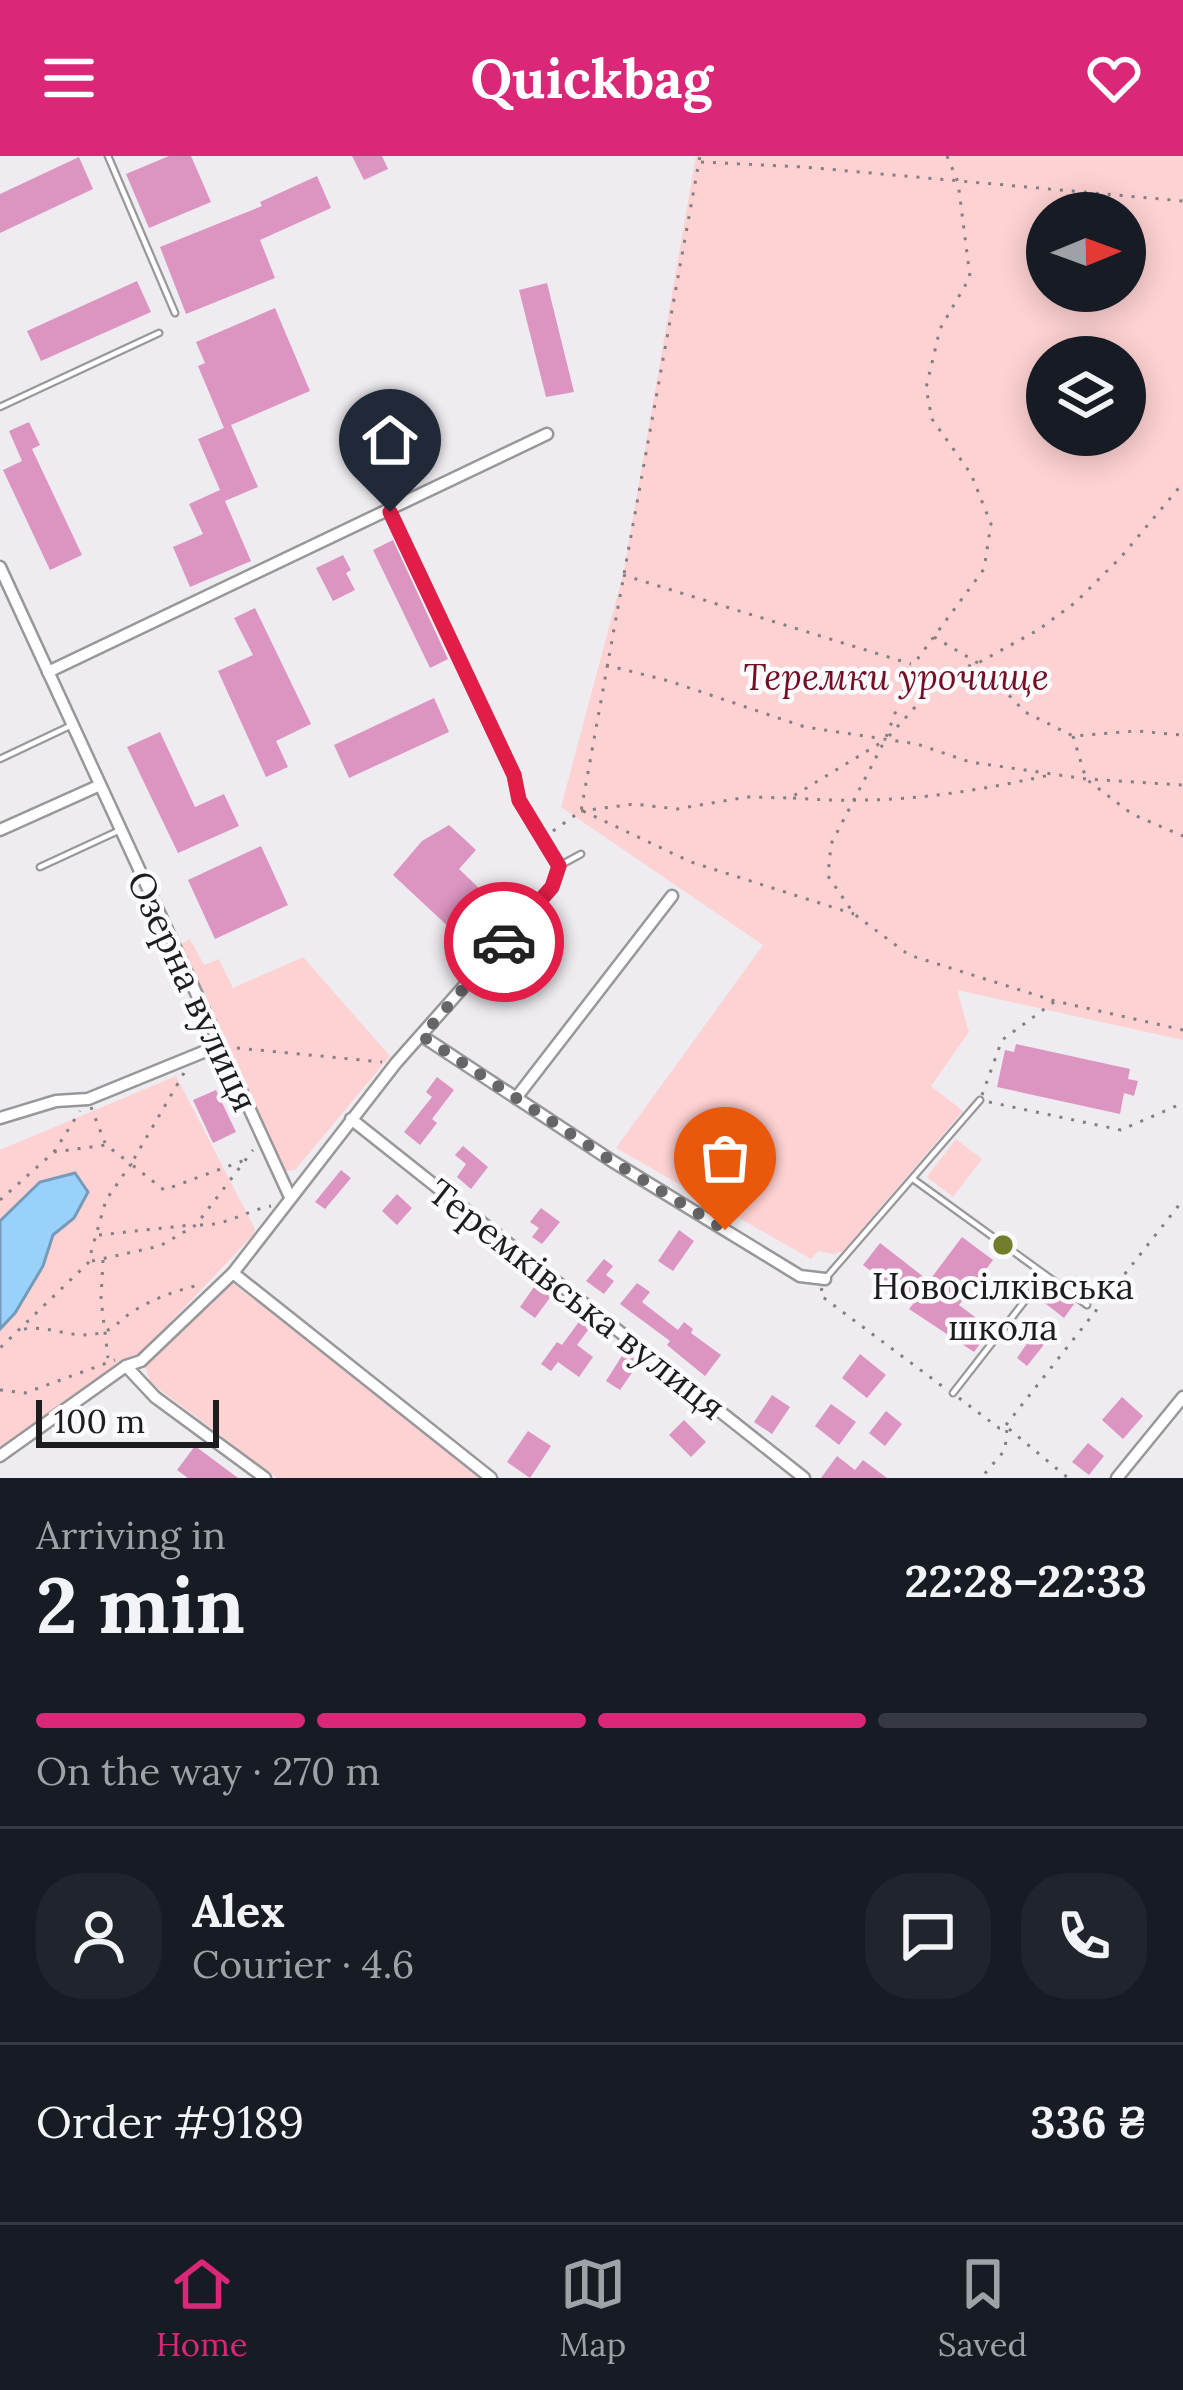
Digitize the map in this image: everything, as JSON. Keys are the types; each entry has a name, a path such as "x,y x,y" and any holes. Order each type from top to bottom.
{"street":[{"path":"48,672 547,434"},
{"path":"0,1456 126,1366 141,1361 231,1275 396,1063 552,887 559,866 519,800 514,775 390,512"},
{"name":"Озерна вулиця","path":"0,567 287,1200"},
{"path":"0,830 98,785"},
{"path":"516,1098 672,896"},
{"path":"422,1036 800,1276 824,1279"},
{"path":"0,1118 56,1101 88,1100 218,1046"},
{"name":"Теремківська вулиця","path":"351,1119 805,1478"},
{"path":"231,1275 491,1478"},
{"path":"126,1366 155,1397 265,1478"},
{"path":"1117,1478 1183,1397"}],"lane":[{"path":"108,156 175,313"},
{"path":"0,406 159,333"},
{"path":"0,759 72,725"},
{"path":"40,867 118,831"},
{"path":"559,866 581,854"},
{"path":"824,1279 980,1100"},
{"path":"913,1178 1087,1305"},
{"path":"953,1394 1045,1275"}],"path":[{"path":"947,156 958,182 970,277 940,329 926,388 932,419 971,474 992,524 984,568 913,664 885,740 831,844 828,876 854,914 909,955 1055,1001 1183,1030"},
{"path":"581,811 700,159 1183,201"},
{"path":"790,798 885,740 945,674 978,663 1038,630 1076,602 1183,483"},
{"path":"623,575 913,664"},
{"path":"932,636 978,663 1025,712 1073,736 1136,731 1183,735"},
{"path":"606,665 805,727 917,744 970,762 1086,779 1183,785"},
{"path":"1073,736 1086,779 1132,814 1183,836"},
{"path":"543,840 581,811 634,804 677,809 747,797 849,802 956,796 1052,774"},
{"path":"581,811 691,862 854,914"},
{"path":"1055,1001 1002,1040 980,1100 1121,1130 1183,1103"},
{"path":"218,1046 396,1063"},
{"path":"0,1348 88,1262 106,1200 194,1056"},
{"path":"88,1100 106,1144 164,1190 244,1160"},
{"path":"0,1200 54,1152 88,1100"},
{"path":"88,1262 160,1246 196,1225 262,1139"},
{"path":"54,1152 106,1144"},
{"path":"98,1235 172,1224 219,1226 250,1210 287,1200"},
{"path":"981,1478 1005,1450 1006,1427 1183,1200"},
{"path":"104,1258 101,1299 108,1360"},
{"path":"22,1329 43,1326 82,1337 105,1332 173,1291 231,1275"},
{"path":"824,1279 820,1295 999,1428 1006,1427 1068,1478"},
{"path":"0,1390 25,1394 108,1360 141,1361"}],"green space":[{"name":"Теремки урочище","path":"696,156 1183,156 1183,1040 957,990 969,1032 931,1086 963,1111 843,1251 818,1251 811,1259 616,1148 763,945 561,807 623,575"},
{"path":"190,939 204,965 219,959 233,988 303,957 390,1056 295,1170 286,1171 180,945"},
{"path":"176,1076 254,1234 139,1355 0,1448 0,1329 43,1266 53,1235 74,1218 40,1182 0,1221 0,1150"},
{"path":"956,1139 982,1159 953,1197 927,1177"},
{"path":"231,1281 482,1478 277,1478 151,1383 144,1364"}],"water":[{"path":"75,1173 88,1192 74,1218 53,1235 43,1266 0,1329 0,1221 40,1182"}],"building":[{"path":"169,156 191,156 211,202 149,228 126,174"},
{"path":"352,156 382,156 388,169 364,180"},
{"path":"79,157 93,189 0,233 0,194"},
{"path":"317,176 331,208 260,240 275,278 186,314 160,247 262,206 260,202"},
{"path":"137,281 151,312 41,361 27,331"},
{"path":"547,283 574,392 546,397 519,290"},
{"path":"275,308 310,391 231,425 258,487 225,501 251,561 190,587 173,547 203,534 189,504 220,490 198,439 224,428 198,366 205,363 196,342"},
{"path":"29,422 40,445 32,449 82,555 50,570 3,470 22,461 9,431"},
{"path":"393,540 448,659 430,668 373,550"},
{"path":"343,555 355,590 333,601 316,568"},
{"path":"255,608 311,724 276,741 288,767 266,777 218,671 253,655 234,618"},
{"path":"434,698 449,732 349,778 334,745"},
{"path":"160,732 195,807 224,794 239,826 178,853 127,747"},
{"path":"449,825 476,850 459,869 501,909 468,945 393,875 422,841"},
{"path":"261,846 288,905 215,939 188,880"},
{"path":"1016,1044 1130,1069 1128,1079 1138,1081 1134,1096 1124,1093 1120,1114 997,1087 1005,1050 1014,1052"},
{"path":"437,1077 454,1090 420,1145 404,1132 432,1097 426,1092"},
{"path":"216,1090 236,1132 213,1143 193,1100"},
{"path":"463,1146 488,1167 471,1189 457,1177 466,1164 455,1155"},
{"path":"341,1170 351,1178 325,1209 315,1202"},
{"path":"397,1194 412,1208 397,1225 382,1211"},
{"path":"541,1208 560,1222 542,1244 532,1237 539,1228 530,1222"},
{"path":"679,1230 694,1241 673,1271 658,1261"},
{"path":"962,1237 993,1260 959,1305 991,1329 974,1352 909,1309 913,1304 863,1265 880,1243 929,1281"},
{"path":"604,1259 613,1266 606,1275 614,1281 604,1294 586,1281"},
{"path":"637,1283 650,1292 642,1302 678,1330 684,1322 721,1355 705,1376 667,1345 670,1341 620,1304"},
{"path":"536,1284 552,1295 535,1318 520,1307"},
{"path":"1047,1284 1074,1304 1064,1318 1037,1297"},
{"path":"581,1319 591,1326 577,1345 593,1357 579,1377 558,1362 551,1371 541,1364 557,1342 562,1345"},
{"path":"1019,1319 1047,1341 1027,1366 1017,1358 1028,1342 1011,1330"},
{"path":"625,1351 640,1361 620,1390 606,1381"},
{"path":"860,1354 886,1375 867,1398 842,1378"},
{"path":"772,1395 790,1407 772,1434 754,1422"},
{"path":"1122,1397 1143,1416 1123,1439 1102,1420"},
{"path":"831,1404 856,1422 839,1445 815,1426"},
{"path":"886,1411 902,1424 885,1446 869,1433"},
{"path":"684,1420 706,1442 691,1457 669,1435"},
{"path":"528,1431 551,1446 530,1478 507,1462"},
{"path":"1088,1443 1104,1456 1089,1475 1072,1462"},
{"path":"195,1446 238,1478 188,1478 177,1470"},
{"path":"837,1456 855,1470 863,1460 887,1478 821,1478"}],"way so far":[{"path":"504,942 422,1036 725,1230"}],"place":[{"name":"Новосілківська школа","path":"1003,1245"}],"route":[{"path":"390,512 514,775 519,800 559,866 552,887 504,942"}]}
